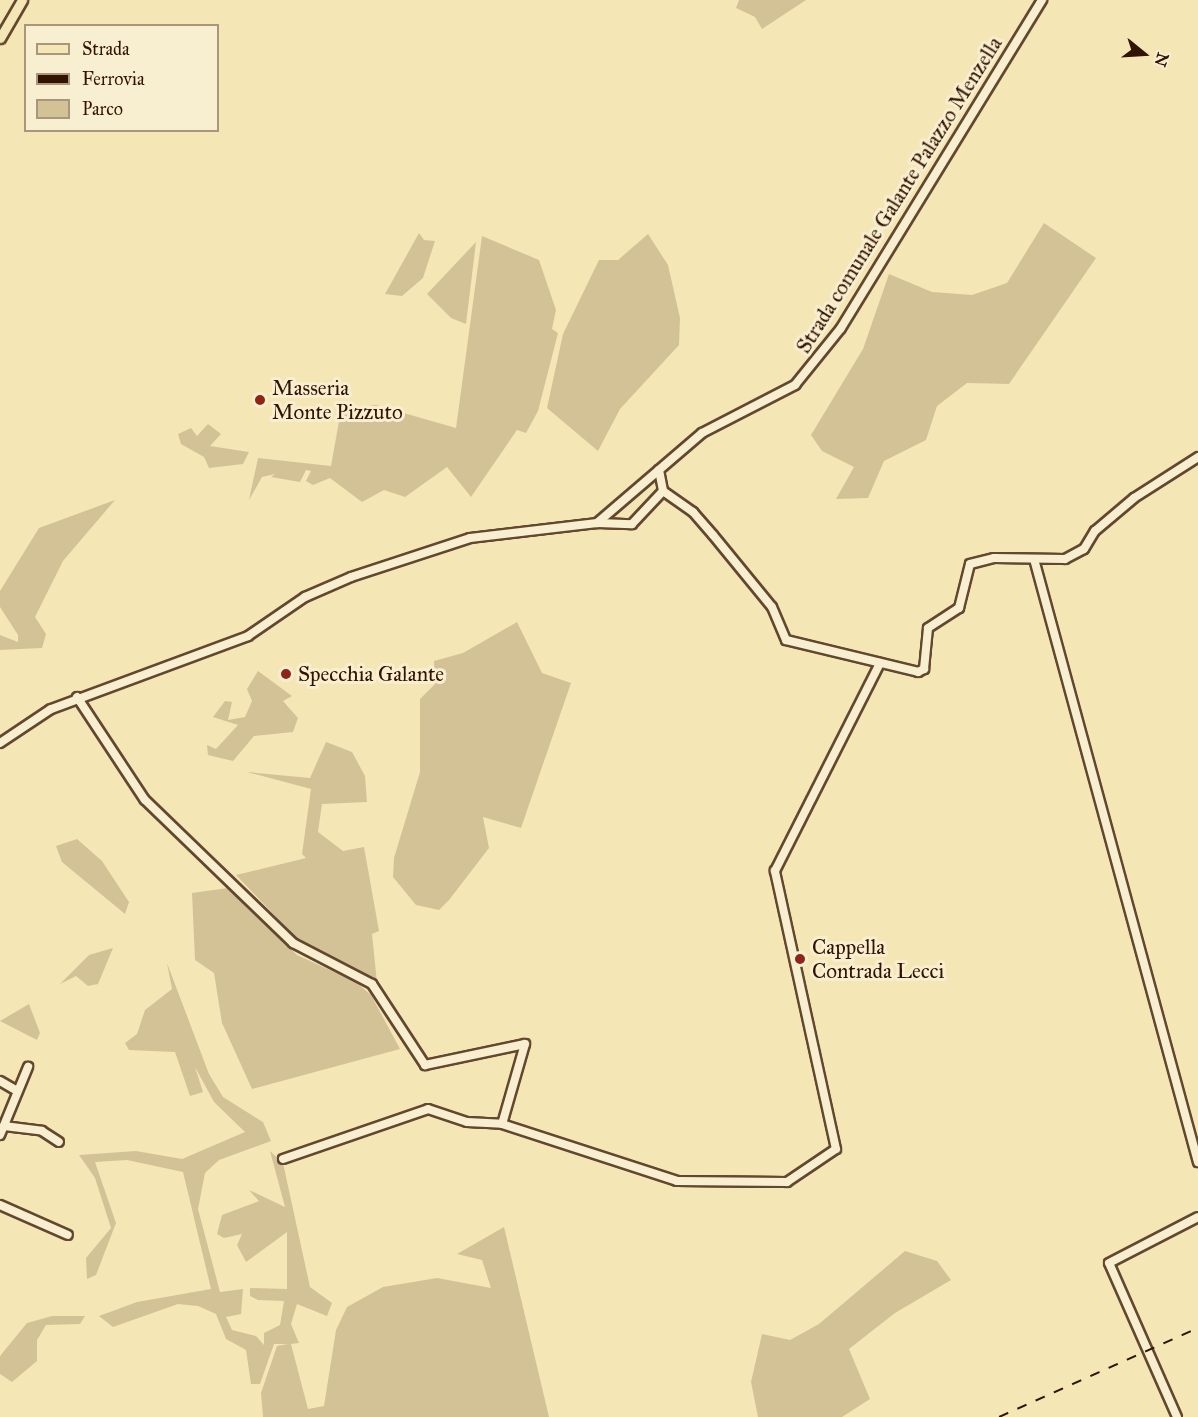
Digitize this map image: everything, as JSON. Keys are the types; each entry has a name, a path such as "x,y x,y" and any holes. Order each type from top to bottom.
{"main road":[{"path":"0,38 22,0"}],"street":[{"name":"Strada comunale Galante Palazzo Menzella","path":"597,523 702,433 795,385 812,369 1042,0"},
{"path":"659,470 663,491 713,535 772,607 786,640 880,663 924,669 928,628 959,608 970,564 994,558 1065,559 1084,549 1095,531 1134,498 1198,457"},
{"path":"0,743 77,697 248,636 305,597 351,578 470,538 597,523 632,524 663,491"},
{"path":"1034,559 1198,1162"},
{"path":"283,1159 428,1109 467,1122 502,1124 677,1181 787,1182 835,1154 774,880 880,663"},
{"path":"77,697 145,800 293,943 372,984 425,1065 525,1044 502,1124"},
{"path":"0,1135 28,1067"},
{"path":"0,1081 17,1090"},
{"path":"4,1126 42,1131 59,1142"},
{"path":"0,1205 69,1235"},
{"path":"1177,1417 1109,1263 1198,1217"}],"green space":[{"path":"739,0 806,0 762,29 755,17 736,8"},
{"path":"1044,223 1096,258 1009,384 967,383 937,406 926,440 884,461 868,498 836,499 854,467 822,451 811,435 863,349 889,274 932,292 972,295 1007,283"},
{"path":"419,233 424,240 435,241 423,278 402,296 385,294"},
{"path":"648,234 668,265 680,318 679,345 620,409 598,451 547,408 563,334 599,260 618,260"},
{"path":"482,236 539,260 556,310 552,329 558,333 538,411 526,433 517,430 471,497 447,467 405,497 384,490 362,502 330,478 313,485 306,481 311,471 306,470 300,482 271,477 275,474 262,477 249,500 258,458 331,466 341,410 376,405 456,428"},
{"path":"476,242 466,324 451,318 427,294"},
{"path":"208,424 221,434 210,446 249,452 243,464 209,468 204,457 181,444 178,434 191,428 197,436"},
{"path":"115,500 63,561 35,617 46,634 42,648 0,650 0,635 18,642 18,635 0,607 0,591 39,528"},
{"path":"517,622 542,673 571,683 521,828 483,817 489,848 439,910 416,905 393,877 394,858 420,772 420,699 435,684 434,661 463,653"},
{"path":"258,671 292,696 283,701 298,718 293,732 254,736 233,761 208,755 207,745 216,749 238,725 213,717 225,701 232,702 228,720 245,717 252,701 247,689"},
{"path":"326,742 352,752 365,776 367,802 322,804 318,832 343,851 364,847 379,931 372,934 377,983 301,943 236,875 306,858 302,854 311,789 247,772 310,778"},
{"path":"77,839 102,861 129,902 125,914 62,862 56,846"},
{"path":"228,888 297,955 356,982 371,995 400,1049 252,1089 222,1023 214,973 195,960 192,893"},
{"path":"113,948 98,984 88,986 76,976 60,984 89,955"},
{"path":"167,963 209,1074 223,1097 263,1122 271,1141 219,1160 205,1173 198,1209 220,1292 243,1289 241,1314 226,1317 232,1330 256,1336 264,1345 264,1333 280,1325 284,1301 258,1300 250,1296 250,1288 287,1289 287,1232 246,1262 237,1245 242,1234 224,1238 217,1234 222,1215 259,1201 249,1190 285,1207 270,1151 283,1163 310,1287 332,1303 327,1316 297,1304 291,1324 299,1343 291,1344 308,1409 324,1406 336,1330 347,1307 383,1287 437,1278 491,1288 482,1260 457,1254 504,1227 549,1417 263,1417 261,1393 277,1346 288,1344 274,1344 260,1384 251,1384 246,1350 226,1339 216,1314 198,1306 178,1304 113,1327 99,1316 137,1302 211,1289 183,1172 127,1160 95,1162 116,1223 96,1275 87,1279 86,1258 111,1228 95,1178 79,1155 136,1151 182,1159 245,1132 214,1102 195,1067 203,1092 190,1096 175,1052 129,1050 125,1043 137,1034 145,1010 172,989"},
{"path":"29,1004 40,1033 37,1040 0,1021"},
{"path":"905,1251 937,1261 951,1280 895,1313 849,1349 870,1399 842,1417 758,1417 751,1382 762,1334 790,1340 819,1324"},
{"path":"52,1316 85,1316 80,1324 46,1325 37,1340 37,1361 12,1382 0,1374 0,1356 27,1323"}],"railway":[{"path":"999,1417 1198,1328"}],"place":[{"name":"Masseria Monte Pizzuto","path":"260,400"},
{"name":"Specchia Galante","path":"286,674"},
{"name":"Cappella Contrada Lecci","path":"800,959"}]}
